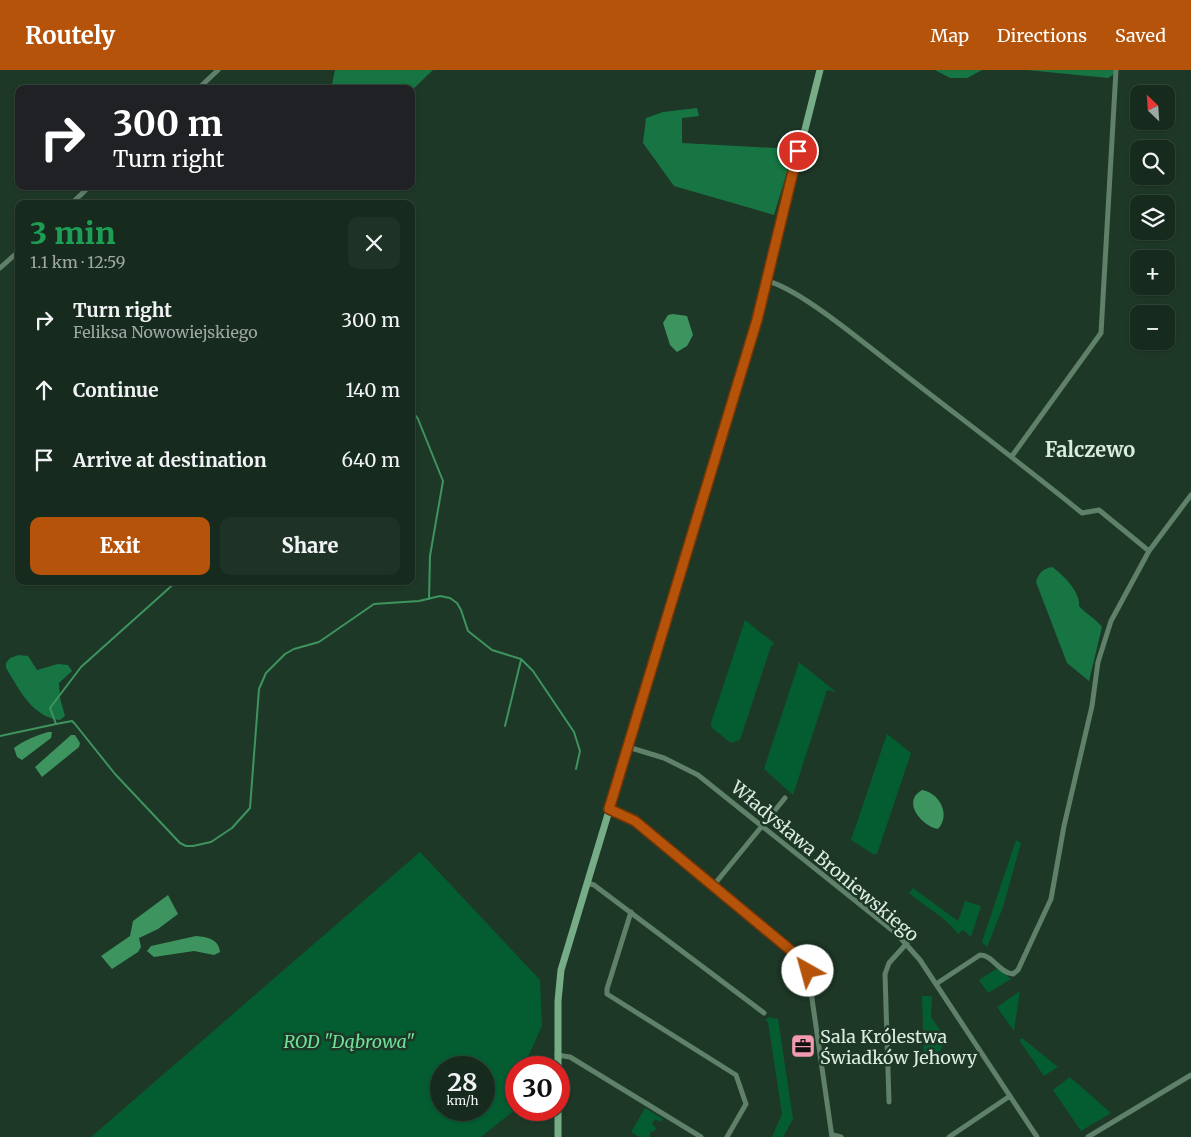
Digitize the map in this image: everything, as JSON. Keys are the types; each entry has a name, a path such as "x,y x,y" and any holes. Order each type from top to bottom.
{"street":[{"path":"202,85 218,70"},
{"path":"701,1137 570,1057 557,1055 558,1001 561,970 767,281 820,70"},
{"path":"1012,456 1101,333 1116,70"},
{"path":"75,200 86,190"},
{"path":"0,268 15,255"},
{"path":"767,281 783,286 856,337 1012,456 1082,513 1099,510 1149,551"},
{"path":"936,984 980,954 987,956 1008,974 1013,974 1018,970 1053,892 1064,826 1092,706 1098,662 1111,621 1149,551 1191,496"},
{"name":"Władysława Broniewskiego","path":"628,746 693,771 907,943 1037,1137"},
{"path":"713,886 785,798"},
{"path":"609,809 635,821 806,965 833,1136 841,1137"},
{"path":"587,882 632,912 764,1013"},
{"path":"632,912 607,994 736,1074 746,1104 727,1137"},
{"path":"889,1102 885,974 889,963 907,943"},
{"path":"1088,1137 1191,1075"},
{"path":"949,1137 1010,1096"},
{"path":"558,1121 558,1137"}],"green space":[{"path":"745,620 775,644 771,646 740,740 731,743 712,728 711,723"},
{"path":"799,662 836,692 827,690 793,795 764,769"},
{"path":"887,734 911,753 877,854 873,854 851,840"},
{"path":"1016,840 1021,843 1003,907 987,947 982,942"},
{"name":"ROD \"Dąbrowa\"","path":"420,852 540,980 542,1026 528,1056 505,1056 505,1118 481,1137 91,1137"},
{"path":"913,888 958,921 965,901 981,906 971,937 963,930 958,934 942,917 909,893"},
{"path":"998,968 1011,979 988,993 979,980"},
{"path":"1020,991 1014,1031 997,1007"},
{"path":"922,996 932,996 931,1017 946,1039 941,1050 932,1055 935,1060 924,1062"},
{"path":"769,1017 778,1019 793,1119 783,1137 772,1137 782,1114 768,1022 765,1020"},
{"path":"1022,1038 1058,1067 1044,1076 1019,1040"},
{"path":"1070,1077 1111,1113 1081,1131 1053,1090"},
{"path":"645,1108 663,1119 661,1122 655,1119 652,1124 657,1129 650,1133 650,1137 639,1137 631,1132"}],"shaded area":[{"path":"335,70 433,70 415,87 415,85 332,85"},
{"path":"935,70 982,70 967,78 950,78"},
{"path":"1027,70 1114,70 1114,74 1108,78"},
{"path":"697,108 699,116 682,118 682,143 794,149 774,215 674,186 643,143 646,118 663,112"},
{"path":"668,315 687,316 693,335 687,346 677,352 670,345 663,323"},
{"path":"1052,567 1066,579 1074,590 1079,606 1102,627 1089,681 1067,663 1036,582 1041,572"},
{"path":"19,655 28,656 37,670 58,664 68,665 72,671 59,683 60,698 65,716 60,720 50,718 34,708 16,685 6,668 6,663 10,658"},
{"path":"52,732 51,738 22,760 17,757 14,748 26,740"},
{"path":"71,735 75,735 80,743 79,747 42,777 35,767"},
{"path":"922,790 934,795 942,805 944,817 938,829 920,819 916,813 913,801"},
{"path":"168,895 178,914 158,929 139,938 141,947 138,952 112,969 101,956 130,936 133,921"},
{"path":"196,936 215,941 220,952 214,955 194,951 154,957 147,951 151,946"}],"waterway":[{"path":"415,415 443,481 430,556 429,599"},
{"path":"0,736 56,724 50,708 81,667 173,585"},
{"path":"56,724 72,721 115,774 180,843 186,846 193,846 211,842 232,828 250,808 259,689 266,673 285,654 294,649 319,642 374,604 419,601 440,596 450,598 457,603 468,631 492,650 521,659 533,671 574,732 580,751 576,769"},
{"path":"505,726 521,660"}],"place":[{"name":"Sala Królestwa Świadków Jehowy","path":"803,1046"}],"district":[{"name":"Falczewo","path":"1090,449"}],"route":[{"path":"798,151 757,320 609,809 624,814 635,821 803,960 808,971"}]}
